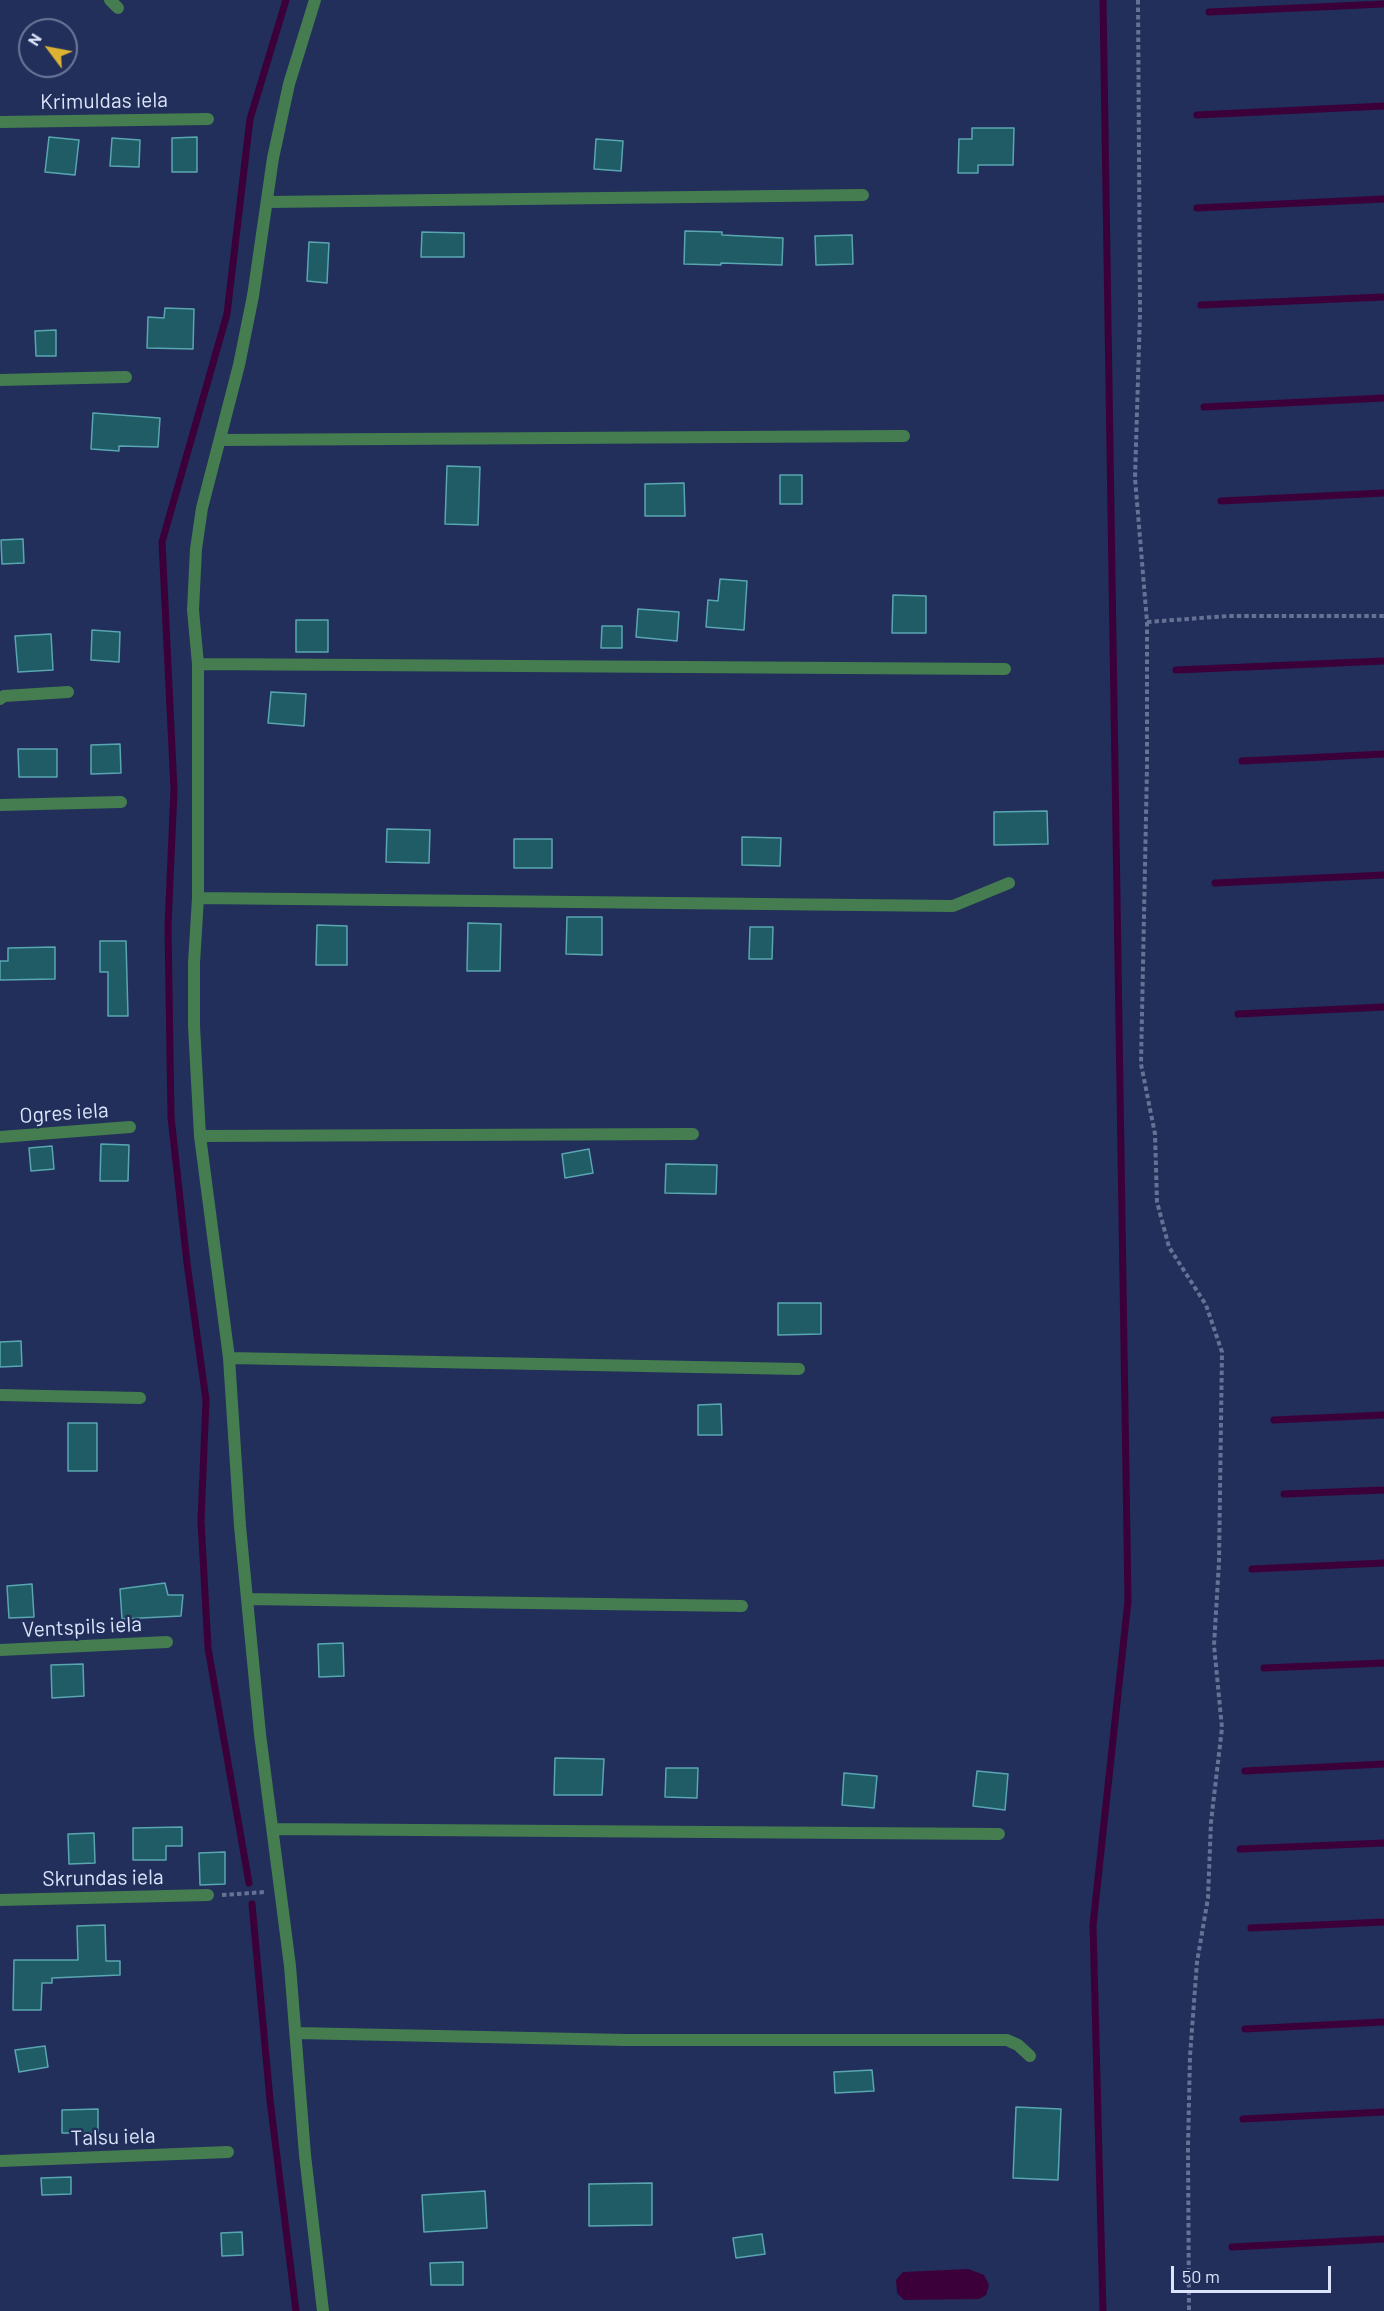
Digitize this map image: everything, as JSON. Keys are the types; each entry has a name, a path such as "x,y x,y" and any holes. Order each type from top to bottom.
{"street":[{"path":"315,0 289,84 273,158 251,308 239,365 202,508 195,549 193,610 198,663 198,898 194,1015 200,1136 229,1358 247,1599 281,1891 296,2033 305,2156 323,2311"},
{"name":"Krimuldas iela","path":"0,122 208,118"},
{"path":"267,202 863,195"},
{"path":"0,380 126,377"},
{"path":"220,440 904,436"},
{"path":"198,663 1005,669"},
{"path":"0,699 4,696 68,692"},
{"path":"0,805 121,802"},
{"path":"198,898 953,906 1009,883"},
{"name":"Ogres iela","path":"0,1137 130,1127"},
{"path":"200,1136 693,1134"},
{"path":"229,1358 799,1368"},
{"path":"0,1395 140,1398"},
{"path":"247,1599 742,1606"},
{"name":"Ventspils iela","path":"0,1650 167,1642"},
{"path":"274,1829 999,1834"},
{"name":"Skrundas iela","path":"0,1900 208,1895"},
{"path":"296,2033 625,2040 1007,2040 1018,2045 1030,2056"},
{"name":"Talsu iela","path":"0,2161 228,2152"}],"path":[{"path":"1138,0 1140,313 1135,478 1147,622 1148,767 1142,1064 1155,1134 1157,1202 1170,1247 1206,1305 1222,1353 1219,1562 1214,1645 1222,1728 1211,1822 1208,1898 1197,1962 1190,2056 1188,2147 1190,2311"},
{"path":"1147,622 1228,616 1384,616"},
{"path":"208,1895 281,1891"}],"shaded area":[{"path":"968,2269 984,2275 989,2285 986,2295 979,2299 904,2300 897,2293 896,2280 903,2272"}],"building":[{"path":"972,128 1014,128 1013,165 978,165 978,173 958,173 959,139 972,139"},
{"path":"49,137 79,140 75,175 45,172"},
{"path":"197,137 197,172 172,172 172,138"},
{"path":"112,138 140,140 139,167 110,166"},
{"path":"596,139 623,141 621,171 594,169"},
{"path":"685,231 783,238 782,265 684,264"},
{"path":"422,232 464,233 464,257 421,257"},
{"path":"852,235 853,264 816,265 815,236"},
{"path":"309,242 329,243 327,283 307,281"},
{"path":"165,308 194,309 193,349 147,348 148,317 164,318"},
{"path":"56,330 56,356 36,356 35,331"},
{"path":"93,413 160,418 158,447 119,446 119,451 91,449"},
{"path":"447,466 480,467 478,525 445,524"},
{"path":"780,475 802,475 802,504 780,504"},
{"path":"684,483 685,516 645,516 645,484"},
{"path":"23,539 24,563 2,564 1,540"},
{"path":"720,579 747,581 744,630 706,627 708,600 718,601"},
{"path":"893,595 926,596 926,633 892,633"},
{"path":"638,609 679,612 677,641 636,637"},
{"path":"296,620 328,620 328,652 296,652"},
{"path":"602,626 622,626 622,648 601,648"},
{"path":"92,630 120,632 119,662 91,660"},
{"path":"51,634 53,670 18,672 15,636"},
{"path":"271,692 306,694 304,726 268,723"},
{"path":"120,744 121,773 91,774 91,745"},
{"path":"18,749 57,749 57,777 19,777"},
{"path":"1047,811 1048,844 994,845 994,812"},
{"path":"387,829 430,830 429,863 386,862"},
{"path":"742,837 781,838 780,866 742,865"},
{"path":"514,839 552,839 552,868 514,868"},
{"path":"567,917 602,917 602,955 566,954"},
{"path":"468,923 501,924 500,971 467,971"},
{"path":"317,925 347,926 347,965 316,965"},
{"path":"750,927 773,927 772,959 749,959"},
{"path":"100,941 126,941 128,1016 108,1016 108,972 100,972"},
{"path":"55,947 55,979 0,980 0,961 8,961 8,948"},
{"path":"101,1144 129,1145 128,1181 100,1181"},
{"path":"52,1146 54,1169 31,1171 29,1148"},
{"path":"589,1149 593,1173 565,1178 562,1154"},
{"path":"666,1164 717,1165 716,1194 665,1193"},
{"path":"778,1303 821,1303 821,1334 778,1335"},
{"path":"21,1341 22,1366 0,1367 0,1342"},
{"path":"721,1404 722,1435 698,1435 698,1405"},
{"path":"68,1423 97,1423 97,1471 68,1471"},
{"path":"165,1583 168,1595 183,1595 181,1616 122,1619 120,1589"},
{"path":"32,1584 34,1617 9,1618 7,1586"},
{"path":"343,1643 344,1676 319,1677 318,1644"},
{"path":"83,1664 84,1696 52,1698 51,1665"},
{"path":"555,1758 604,1759 602,1795 554,1795"},
{"path":"666,1768 698,1768 697,1798 665,1797"},
{"path":"977,1771 1008,1774 1005,1810 973,1806"},
{"path":"844,1773 877,1776 874,1808 842,1805"},
{"path":"182,1827 182,1846 166,1846 166,1860 133,1860 133,1828"},
{"path":"94,1833 95,1863 69,1864 68,1834"},
{"path":"225,1852 225,1884 200,1885 199,1853"},
{"path":"105,1925 106,1961 120,1961 120,1975 52,1978 52,1983 42,1983 41,2010 13,2010 14,1960 78,1960 77,1926"},
{"path":"45,2046 48,2067 19,2072 15,2050"},
{"path":"872,2070 874,2091 835,2093 834,2072"},
{"path":"1016,2107 1061,2109 1058,2180 1013,2178"},
{"path":"98,2109 98,2133 62,2133 62,2110"},
{"path":"71,2177 71,2194 42,2195 41,2178"},
{"path":"652,2183 652,2225 589,2226 589,2184"},
{"path":"485,2191 487,2228 424,2232 422,2195"},
{"path":"242,2232 243,2255 222,2256 221,2233"},
{"path":"762,2234 765,2254 736,2258 733,2238"},
{"path":"463,2262 463,2285 431,2285 430,2263"}],"waterway":[{"path":"249,1883 208,1648 201,1521 206,1400 187,1263 171,1117 168,926 174,790 162,542 227,314 250,119 286,0"},
{"path":"1103,0 1128,1601 1093,1925 1103,2311"},
{"path":"1209,12 1384,4"},
{"path":"1197,115 1384,106"},
{"path":"1197,208 1384,199"},
{"path":"1201,305 1384,297"},
{"path":"1204,407 1384,398"},
{"path":"1221,501 1384,493"},
{"path":"1176,670 1384,661"},
{"path":"1242,761 1384,754"},
{"path":"1215,883 1384,875"},
{"path":"1238,1014 1384,1007"},
{"path":"1274,1420 1384,1415"},
{"path":"1284,1494 1384,1490"},
{"path":"1252,1569 1384,1563"},
{"path":"1264,1668 1384,1663"},
{"path":"1245,1771 1384,1764"},
{"path":"1240,1849 1384,1843"},
{"path":"252,1904 270,2100 296,2311"},
{"path":"1251,1928 1384,1922"},
{"path":"1245,2029 1384,2022"},
{"path":"1243,2119 1384,2112"},
{"path":"1232,2247 1384,2239"}]}
